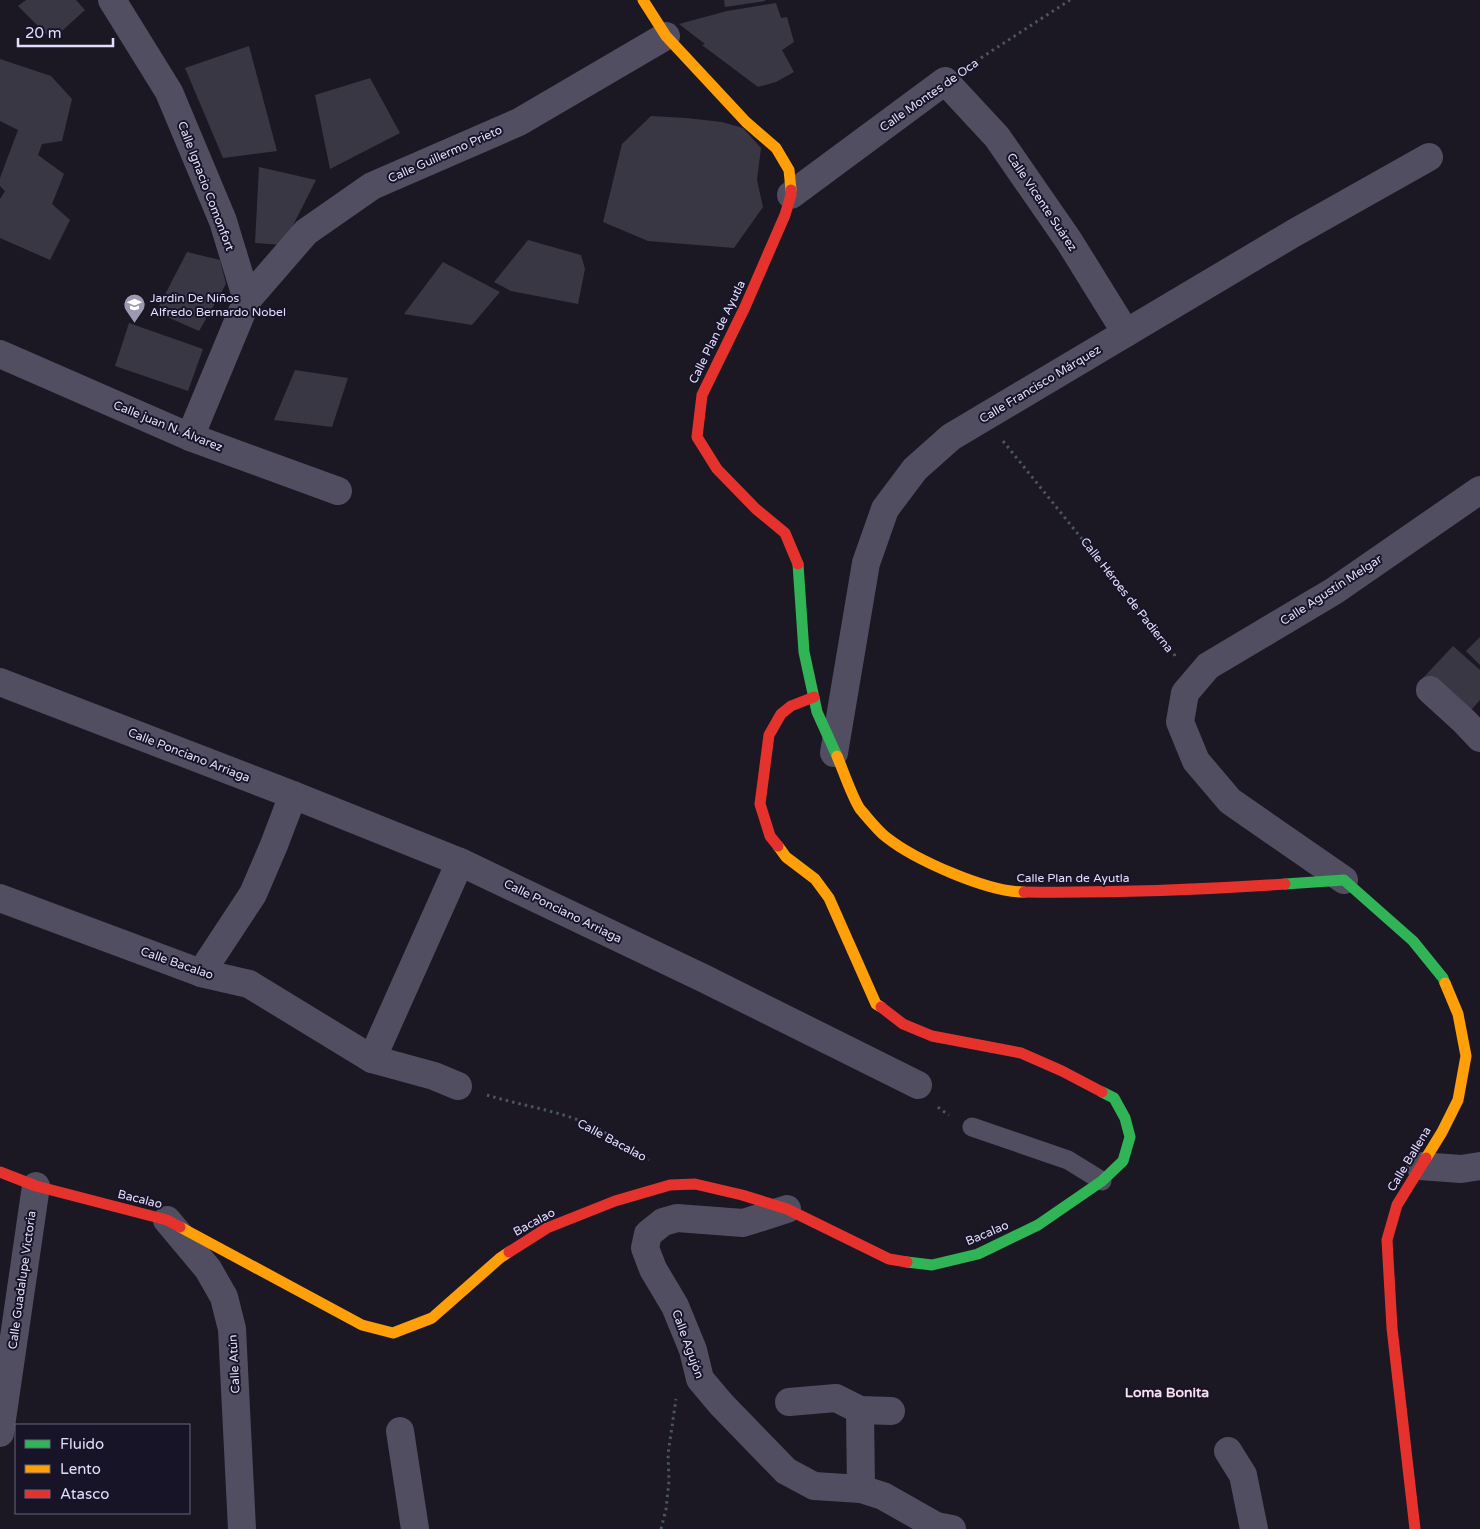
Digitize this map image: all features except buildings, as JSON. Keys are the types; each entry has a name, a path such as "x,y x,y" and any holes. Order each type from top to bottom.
{"street":[{"name":"Calle Ignacio Comonfort","path":"112,0 169,92 223,221 247,300"},
{"name":"Calle Plan de Ayutla","path":"643,0 666,36 746,122 776,148 788,170 792,194 785,216 745,306 702,395 697,437 716,470 756,509 785,533 798,562 804,652 817,712 859,807 885,837 920,859 967,879 1014,892 1088,893 1195,890 1344,880"},
{"name":"Calle Guillermo Prieto","path":"247,300 306,232 372,186 519,122 666,36"},
{"name":"Calle Montes de Oca","path":"792,194 945,81"},
{"name":"Calle Vicente Suárez","path":"945,81 997,137 1069,240 1126,333"},
{"name":"Calle Francisco Márquez","path":"834,753 866,563 885,508 915,469 951,437 1294,233 1429,157"},
{"path":"190,437 247,300"},
{"name":"Calle juan N. Álvarez","path":"0,354 190,437 338,491"},
{"name":"Calle Agustín Melgar","path":"1185,693 1208,666 1334,591 1480,490"},
{"name":"Calle Ponciano Arriaga","path":"0,682 293,795 460,862 703,978 918,1085"},
{"path":"1430,690 1464,720 1480,738"},
{"path":"1185,693 1180,722 1196,762 1230,801 1344,880"},
{"path":"814,697 791,706 781,714 769,735 760,804 770,836 786,857 815,879 829,898 876,1004 902,1024 932,1036 1021,1053 1062,1071 1114,1098 1125,1118 1130,1137 1123,1161 1102,1182"},
{"path":"201,973 253,894 293,795"},
{"path":"372,1059 460,862"},
{"name":"Calle Ballena","path":"1344,880 1413,941 1443,978 1458,1014 1466,1056 1458,1100 1442,1132 1397,1205 1387,1240 1392,1328 1415,1529"},
{"name":"Calle Bacalao","path":"0,898 201,973 249,984 372,1059 434,1076 458,1086"},
{"path":"1420,1166 1461,1169 1480,1166"},
{"name":"Bacalao","path":"0,1172 36,1186 167,1220 362,1325 392,1333 432,1318 500,1258 547,1228 615,1201 670,1185 696,1184 742,1195 787,1209 889,1259 932,1265 978,1254 1038,1225 1102,1182"},
{"name":"Calle Guadalupe Victoria","path":"0,1433 36,1186"},
{"name":"Calle Agujón","path":"787,1209 744,1223 677,1218 663,1222 648,1234 645,1248 652,1269 675,1306 693,1350 700,1379 786,1470 814,1486 861,1489 883,1496 941,1528"},
{"name":"Calle Atún","path":"167,1220 208,1269 224,1297 232,1329 242,1529"},
{"path":"790,1402 836,1398 860,1410 891,1412"},
{"path":"860,1410 861,1489"},
{"path":"400,1431 415,1529"},
{"path":"1228,1451 1243,1475 1254,1529"}],"lane":[{"path":"972,1127 1068,1160 1102,1182"}],"path":[{"name":"Calle Montes de Oca","path":"945,81 1070,0"},
{"name":"Calle Héroes de Padierna","path":"984,417 1174,653 1185,693"},
{"path":"918,1085 927,1090 940,1110 972,1127"},
{"name":"Calle Bacalao","path":"458,1086 586,1123 657,1165 670,1185"},
{"path":"661,1529 667,1500 669,1480 668,1454 677,1396"}],"traffic: fast":[{"path":"798,564 804,652 817,712 837,756"},
{"path":"1285,884 1344,880 1413,941 1445,983"},
{"path":"907,1262 932,1265 978,1254 1038,1225 1102,1181 1123,1161 1130,1137 1125,1118 1114,1098 1102,1092"}],"traffic: slow":[{"path":"643,0 666,36 746,122 776,148 789,170 791,190"},
{"path":"837,756 860,809 886,837 933,865 972,881 1009,891 1024,892"},
{"path":"778,846 786,857 815,879 829,898 876,1004 881,1007"},
{"path":"1426,1158 1458,1100 1466,1056 1458,1014 1445,983"},
{"path":"180,1227 362,1325 393,1333 432,1318 509,1252"}],"traffic: jam":[{"path":"791,190 785,215 745,307 702,395 697,437 717,469 756,509 785,533 798,564"},
{"path":"778,846 770,836 760,804 769,735 781,714 791,706 814,697"},
{"path":"1024,892 1154,891 1285,884"},
{"path":"881,1007 903,1024 932,1036 1021,1053 1062,1071 1102,1092"},
{"path":"1415,1529 1392,1328 1387,1240 1397,1205 1426,1158"},
{"path":"0,1172 36,1186 167,1220 180,1227"},
{"path":"509,1252 547,1228 615,1201 670,1185 695,1184 742,1195 787,1209 889,1259 907,1262"}],"place":[{"name":"Jardin De Niños Alfredo Bernardo Nobel","path":"134,324"}],"district":[{"name":"Loma Bonita","path":"1167,1392"}]}
